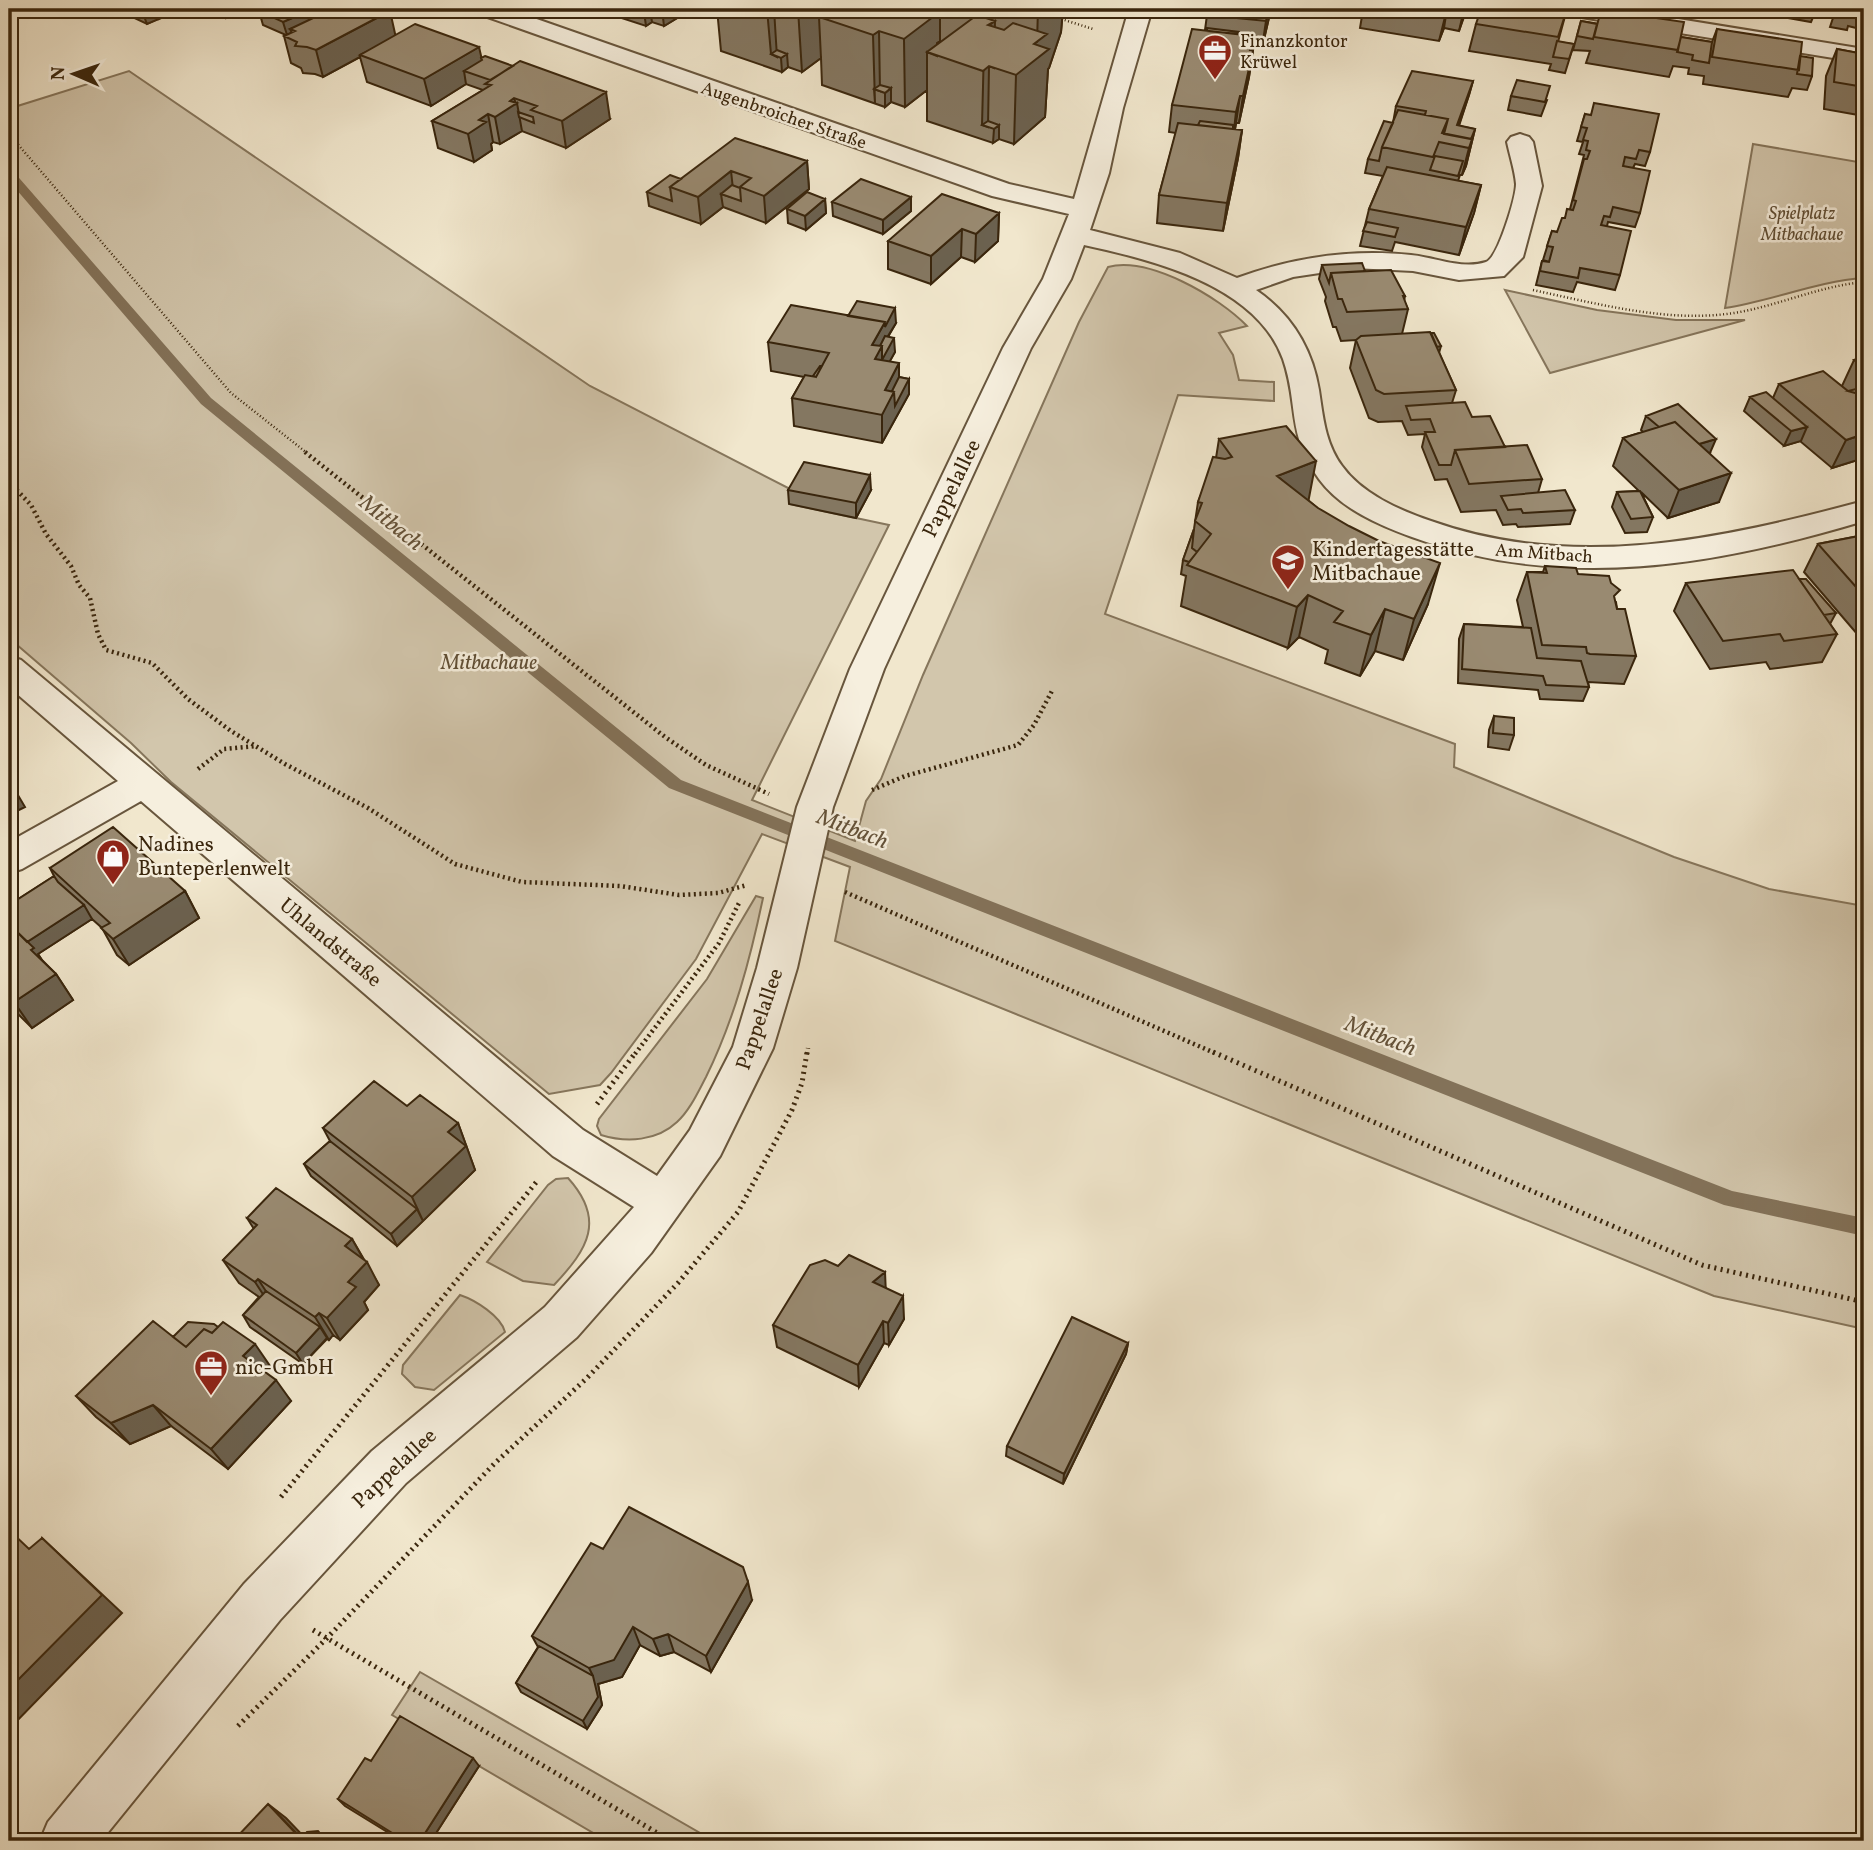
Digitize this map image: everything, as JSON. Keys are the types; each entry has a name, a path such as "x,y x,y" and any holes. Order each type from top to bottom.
{"street":[{"name":"Augenbroicher Straße","path":"487,9 662,73 1001,190 1080,222"},
{"name":"Pappelallee","path":"67,1841 204,1670 320,1540 390,1467 561,1322 636,1240 705,1143 753,1048 777,968 807,836 837,745 890,617 1017,348 1057,279 1080,222 1141,9"},
{"path":"1575,9 1864,56"},
{"path":"1234,288 1288,269 1353,260 1413,263 1479,273 1493,270 1509,257 1529,186 1520,142"},
{"name":"Am Mitbach","path":"1080,222 1196,269 1234,288 1268,314 1289,342 1297,359 1308,432 1318,454 1333,476 1386,515 1451,542 1517,554 1641,556 1736,545 1864,511"},
{"name":"Uhlandstraße","path":"9,668 568,1143 664,1203"},
{"path":"9,859 144,783"}],"path":[{"path":"1052,16 1102,32"},
{"path":"9,134 231,393 665,737 706,765 771,794"},
{"path":"1479,273 1513,286 1618,307 1685,316 1723,314 1767,307 1829,288 1864,282"},
{"path":"9,482 31,505 46,534 71,566 79,586 90,598 98,634 106,650 152,663 188,699 231,731 285,764 368,808 435,854 480,873 522,882 620,886 679,895 718,893 748,885"},
{"path":"876,788 905,776 1018,745 1034,725 1053,689"},
{"path":"591,1112 719,943 753,874"},
{"path":"834,887 1702,1265 1864,1301"},
{"path":"308,1628 671,1841"}],"green space":[{"name":"Mitbachaue","path":"129,71 590,386 796,492 790,504 889,525 752,800 855,841 866,801 881,779 923,675 1079,322 1108,267 1125,265 1163,273 1219,303 1247,326 1219,333 1233,355 1239,380 1274,382 1274,401 1178,395 1105,614 1455,744 1454,767 1674,857 1769,889 1864,906 1864,1329 1714,1296 835,941 850,867 762,834 696,959 611,1073 600,1085 549,1094 171,782 131,743 9,638 9,106 11,108"},
{"name":"Spielplatz Mitbachaue","path":"1753,144 1864,163 1864,278 1829,283 1725,308"},
{"path":"1505,290 1597,310 1676,320 1745,320 1550,373"},
{"path":"756,896 763,898 740,989 725,1034 690,1106 669,1128 651,1137 621,1139 601,1135 597,1126 599,1119 707,979"},
{"path":"568,1178 587,1207 588,1234 576,1259 554,1285 523,1281 487,1262 548,1185 556,1179"},
{"path":"460,1295 493,1315 505,1332 434,1390 415,1387 402,1374 403,1365"},
{"path":"420,1672 714,1841 607,1841 392,1715"}],"building":[{"path":"313,9 283,22 259,11"},
{"path":"332,9 390,11 316,50 295,46 297,42 284,36 295,31 290,29"},
{"path":"831,9 925,9 923,10 937,14 904,39 879,31 873,35 819,17"},
{"path":"1208,9 1269,9 1266,21 1207,15"},
{"path":"1412,9 1447,9 1445,14"},
{"path":"1449,9 1465,9 1462,18 1446,15"},
{"path":"1481,9 1567,9 1558,37 1476,24"},
{"path":"1836,9 1864,9 1864,15 1853,13 1852,17 1835,13"},
{"path":"1601,10 1684,22 1678,50 1594,37"},
{"path":"977,15 995,21 988,25 1004,30 1013,23 1047,34 1034,44 1049,49 1016,75 989,66 983,71 927,52"},
{"path":"1581,21 1597,24 1593,39 1577,36"},
{"path":"415,24 479,47 424,79 360,55"},
{"path":"1207,28 1239,32 1239,34 1207,31"},
{"path":"1192,29 1253,36 1250,50 1253,50 1243,96 1240,96 1236,112 1172,105"},
{"path":"1717,29 1802,42 1799,70 1712,57"},
{"path":"1681,37 1712,42 1709,63 1692,60 1693,55 1677,52"},
{"path":"1557,41 1574,44 1569,59 1553,57"},
{"path":"1837,49 1864,54 1864,87 1834,82"},
{"path":"777,50 787,54 781,58 771,54"},
{"path":"485,56 513,66 490,80 464,71"},
{"path":"1800,56 1813,58 1812,76 1797,74"},
{"path":"520,61 606,92 562,121 531,110 537,106 514,98 510,101 517,103 495,117 488,114 479,120 486,122 468,134 432,121 491,85 485,84"},
{"path":"1412,71 1473,81 1457,125 1475,129 1471,139 1444,134 1448,119 1425,115 1426,111 1396,106"},
{"path":"1517,80 1550,86 1545,102 1511,96"},
{"path":"880,85 891,88 885,93 874,89"},
{"path":"1594,103 1659,114 1650,152 1639,150 1636,159 1625,157 1623,166 1650,171 1640,213 1613,207 1610,217 1604,216 1601,225 1631,231 1620,275 1580,268 1578,278 1540,271 1542,261 1549,262 1553,247 1547,246 1552,231 1557,232 1567,209 1573,210 1576,201 1573,200 1584,159 1587,159 1590,151 1586,150 1588,141 1583,140 1587,128 1581,127 1585,114 1591,115"},
{"path":"1398,110 1448,119 1442,133 1472,139 1469,148 1439,142 1433,157 1382,147"},
{"path":"518,112 533,117 534,123 519,117"},
{"path":"988,121 999,125 994,129 982,125"},
{"path":"1200,121 1233,125 1233,129 1198,125"},
{"path":"1384,121 1393,123 1379,161 1368,159"},
{"path":"1178,123 1242,130 1227,203 1159,195"},
{"path":"735,138 807,161 764,196 740,187 751,178 731,171 698,197 670,187"},
{"path":"1435,156 1463,161 1458,176 1430,170"},
{"path":"1387,167 1481,185 1466,227 1369,209"},
{"path":"670,175 681,179 670,187 672,201 647,192"},
{"path":"861,179 911,197 883,220 832,202"},
{"path":"732,185 740,188 741,201 721,194"},
{"path":"807,192 825,199 805,216 787,209"},
{"path":"942,194 999,213 976,234 962,229 931,256 888,241"},
{"path":"1367,222 1398,228 1395,237 1363,231"},
{"path":"1362,263 1365,271 1331,273 1329,283 1322,265"},
{"path":"1391,270 1405,296 1408,309 1347,312 1342,299 1338,299 1331,273"},
{"path":"857,301 895,308 885,327 885,322 848,316"},
{"path":"791,305 885,322 872,345 882,346 875,359 899,363 885,390 894,392 882,415 792,398 805,375 816,377 829,353 768,342"},
{"path":"1430,332 1456,390 1384,394 1376,390 1356,340 1361,336"},
{"path":"1431,333 1434,333 1441,346 1437,347"},
{"path":"885,336 894,338 882,360 880,346"},
{"path":"1864,357 1864,368 1854,360"},
{"path":"1823,371 1848,391 1864,398 1864,434 1846,440 1779,384"},
{"path":"899,377 909,379 895,406 892,391"},
{"path":"1864,387 1864,398 1848,391"},
{"path":"1766,392 1807,427 1791,431 1750,397"},
{"path":"1465,402 1472,417 1490,416 1505,447 1455,450 1451,465 1439,465 1425,432 1435,432 1430,419 1411,420 1406,406"},
{"path":"1678,404 1716,439 1699,444 1675,422 1659,427 1646,416"},
{"path":"1675,422 1731,473 1679,490 1623,438"},
{"path":"1286,426 1316,461 1277,476 1318,508 1349,526 1379,541 1440,563 1414,619 1385,609 1371,635 1334,622 1343,611 1308,595 1297,607 1187,565 1211,534 1195,521 1202,503 1198,502 1213,457 1232,457 1219,439"},
{"path":"1527,445 1542,479 1469,484 1455,450"},
{"path":"804,462 870,475 856,503 788,490"},
{"path":"1565,490 1575,510 1523,513 1521,509 1508,510 1501,496"},
{"path":"1640,491 1653,517 1631,519 1617,492"},
{"path":"1194,529 1192,548 1197,552 1189,562 1183,560"},
{"path":"1864,535 1864,596 1818,544"},
{"path":"1545,566 1576,568 1578,574 1609,576 1611,583 1620,590 1614,596 1617,609 1625,609 1636,656 1590,654 1587,653 1586,647 1542,645 1527,572 1547,573"},
{"path":"1793,570 1837,634 1784,641 1780,634 1723,641 1686,583"},
{"path":"1799,579 1806,579 1836,613 1824,615"},
{"path":"1464,624 1531,628 1537,658 1581,661 1589,687 1546,685 1543,676 1462,669"},
{"path":"1494,716 1514,718 1514,735 1493,733"},
{"path":"113,827 185,891 113,939 101,928 110,923 50,868"},
{"path":"54,876 84,905 27,942 9,924 9,905"},
{"path":"9,924 56,974 14,1002 9,997"},
{"path":"374,1081 407,1106 420,1095 458,1123 448,1132 466,1146 412,1197 323,1128"},
{"path":"330,1141 417,1209 391,1234 304,1164"},
{"path":"276,1188 352,1239 345,1246 367,1262 348,1282 356,1287 327,1318 319,1313 315,1317 258,1279 255,1282 223,1260 257,1225 247,1218"},
{"path":"849,1255 885,1272 873,1282 903,1296 888,1323 883,1321 858,1365 773,1325 810,1265 825,1260 838,1266"},
{"path":"266,1291 320,1327 296,1353 243,1315"},
{"path":"1072,1317 1128,1343 1064,1474 1007,1446"},
{"path":"153,1321 186,1347 204,1329 212,1333 223,1322 255,1344 243,1356 276,1380 211,1449 153,1405 111,1423 76,1396"},
{"path":"188,1322 214,1324 218,1327 212,1333 204,1329 186,1347 173,1337"},
{"path":"629,1507 743,1567 748,1582 706,1656 668,1634 653,1639 633,1627 614,1660 589,1668 532,1636 591,1543 603,1549"},
{"path":"9,1530 29,1549 42,1538 102,1595 9,1689"},
{"path":"539,1646 593,1676 598,1697 583,1721 516,1683"},
{"path":"400,1716 473,1758 420,1841 405,1841 338,1799 365,1758 371,1761"},
{"path":"268,1804 301,1839 307,1832 318,1831 327,1841 233,1841"}],"waterway":[{"name":"Mitbach","path":"9,174 206,401 675,784 1731,1199 1864,1227"}],"place":[{"name":"Finanzkontor Krüwel","path":"1215,81"},
{"name":"Kindertagesstätte Mitbachaue","path":"1288,591"},
{"name":"Nadines Bunteperlenwelt","path":"113,886"},
{"name":"nic-GmbH","path":"211,1397"}]}
